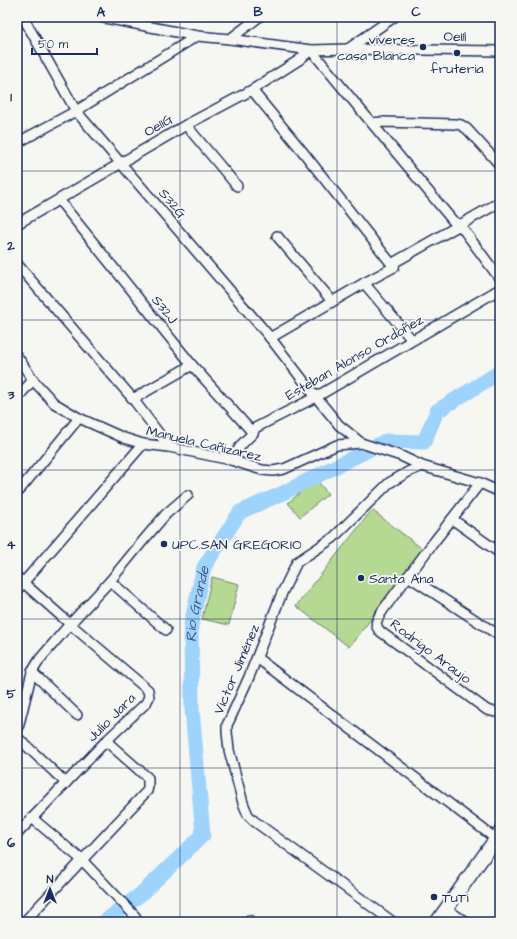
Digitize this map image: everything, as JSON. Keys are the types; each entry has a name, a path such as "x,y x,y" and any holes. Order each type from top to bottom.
{"street":[{"name":"S32G","path":"23,17 76,111 270,338 339,425 361,443"},
{"name":"Oe11l","path":"105,17 197,36 312,50 500,51"},
{"path":"230,39 260,17"},
{"path":"348,49 394,17"},
{"path":"17,143 76,111 197,36"},
{"path":"312,50 453,221 460,225 500,279"},
{"name":"Oe11G","path":"17,224 186,125 252,90 312,50"},
{"path":"252,90 394,267"},
{"path":"372,123 461,125 467,129 500,165"},
{"path":"186,125 237,186"},
{"name":"S32J","path":"59,200 192,365 253,433"},
{"path":"270,338 332,301 394,267 395,262 500,202"},
{"path":"277,236 332,301"},
{"path":"17,264 133,399 170,447"},
{"path":"364,283 412,340"},
{"name":"Esteban Alonso Ordoñez","path":"231,460 242,444 253,433 255,428 316,397 500,289"},
{"name":"Manuela Cañizarez","path":"17,356 33,380 54,403 79,418 124,438 143,444 170,447 231,460 262,470 273,471 284,469 336,445 361,443 401,456 422,466 480,484 500,492"},
{"path":"133,399 192,365"},
{"path":"17,398 33,380"},
{"path":"17,493 79,418"},
{"path":"17,590 20,579 143,444"},
{"name":"Victor Jiménez","path":"393,922 254,821 248,815 243,803 229,750 227,725 257,658 282,593 297,562 333,538 388,483 422,466"},
{"name":"Rodrigo Araujo","path":"480,484 408,576 377,619 376,624 381,632 487,710 495,712 500,710"},
{"path":"17,732 32,672 40,659 110,581 166,514 188,495"},
{"path":"452,519 500,553"},
{"path":"408,576 500,636"},
{"name":"Julio Jara","path":"17,834 106,741 146,703 149,697 148,690 70,624 20,579"},
{"path":"110,581 166,630"},
{"path":"257,658 498,836 437,922"},
{"path":"32,672 77,715"},
{"path":"17,737 66,783"},
{"path":"24,922 146,791 148,787 148,778 106,741"},
{"path":"32,818 82,860 136,919"},
{"path":"446,909 466,922"}],"green space":[{"path":"316,479 328,494 300,517 288,503"},
{"name":"Santa Ana","path":"372,510 425,551 349,647 296,606"},
{"path":"212,577 239,584 229,625 202,619"}],"waterway":[{"name":"Rio Grande","path":"104,922 141,894 203,835 192,709 191,625 204,567 240,512 283,493 386,441 424,442 437,411 500,372"}],"place":[{"name":"viveres casa Blanca","path":"423,47"},
{"name":"fruteria","path":"457,53"},
{"name":"UPC.SAN GREGORIO","path":"164,544"},
{"name":"Santa Ana","path":"361,578"},
{"name":"TuTi","path":"434,897"}]}
